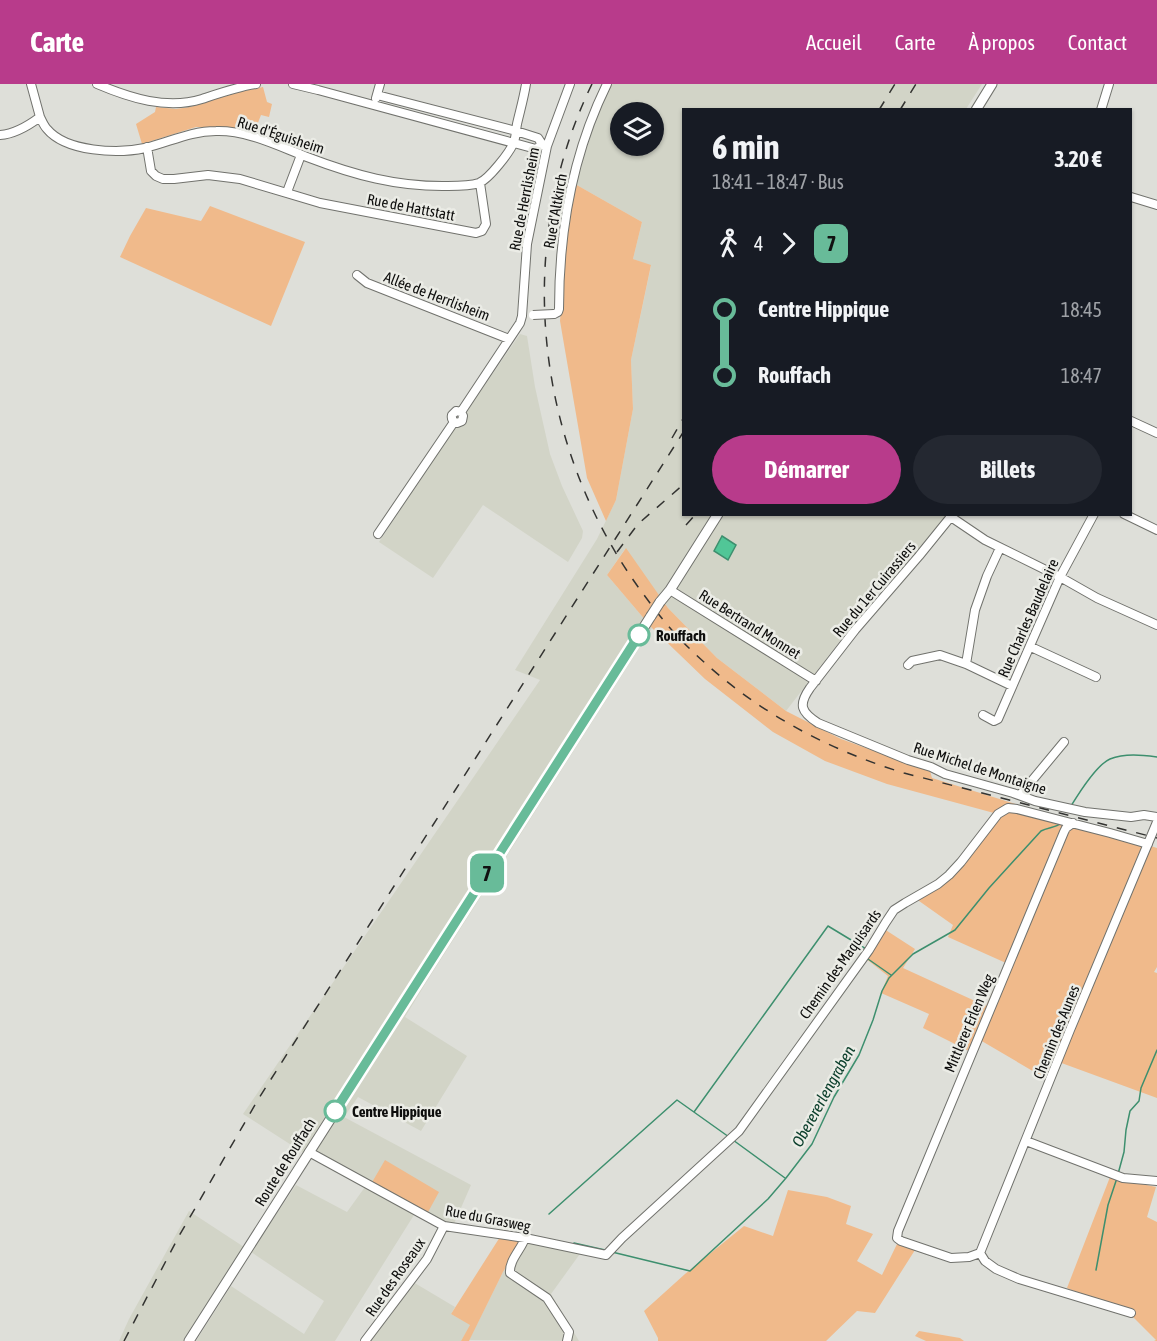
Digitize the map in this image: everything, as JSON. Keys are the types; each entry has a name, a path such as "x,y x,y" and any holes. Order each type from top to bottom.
{"main road":[{"path":"977,108 992,84"},
{"name":"Route de Rouffach","path":"189,1341 717,516"}],"street":[{"path":"0,135 16,132 40,117 31,84"},
{"path":"98,84 117,87 145,100 163,103 184,103 256,84"},
{"path":"215,84 217,93"},
{"path":"293,84 536,149 544,145 538,138 516,131 377,95"},
{"path":"374,105 380,84"},
{"path":"480,183 493,171 514,142 526,84"},
{"name":"Rue de Herrlisheim","path":"378,534 454,422 452,415 456,411 461,412 520,323 527,244 544,145 570,84"},
{"name":"Rue d'Altkirch","path":"522,316 558,312 562,241 570,189 581,148 607,84"},
{"path":"1102,108 1109,84"},
{"name":"Rue d'Éguisheim","path":"40,117 47,129 63,142 99,150 129,151 198,132 218,130 249,136 329,165 395,184 428,187 480,183"},
{"name":"Rue de Hattstatt","path":"147,147 151,171 156,177 174,179 208,176 240,179 320,203 477,233 484,229 486,224 480,183"},
{"path":"287,192 301,155"},
{"path":"1132,197 1157,205"},
{"name":"Allée de Herrlisheim","path":"357,275 367,283 509,339"},
{"path":"1132,422 1157,434"},
{"path":"952,516 1000,548 1097,598 1157,625"},
{"name":"Rue du 1er Cuirassiers","path":"816,681 855,630 952,516"},
{"name":"Rue Charles Baudelaire","path":"983,715 994,721 998,718 1060,577 1093,516"},
{"path":"1128,516 1157,530"},
{"path":"966,664 975,610 1000,548"},
{"name":"Rue Bertrand Monnet","path":"670,590 816,681"},
{"path":"1031,647 1096,677"},
{"path":"908,665 912,661 940,656 966,664 1012,686"},
{"name":"Rue Michel de Montaigne","path":"816,681 804,697 802,707 807,715 818,723 908,760 945,774 1035,801 1085,812 1131,817 1144,815 1157,817"},
{"path":"1020,795 1064,742"},
{"name":"Chemin des Maquisards","path":"606,1255 739,1131 869,950 894,910 949,875 1001,811 1012,808 1148,844"},
{"name":"Chemin des Aunes","path":"980,1253 1157,822"},
{"name":"Mittlerer Erlen Weg","path":"980,1253 969,1257 951,1258 901,1241 897,1238 898,1231 1059,843 1066,828 1073,823"},
{"path":"1026,1141 1123,1178 1157,1181"},
{"name":"Rue du Grasweg","path":"309,1152 444,1226 525,1238 606,1255"},
{"name":"Rue des Roseaux","path":"365,1341 427,1259 444,1226"},
{"path":"525,1238 511,1264 510,1272 547,1298 569,1332 567,1341"},
{"path":"980,1253 985,1261 996,1269 1019,1279 1131,1313"}],"shaded area":[{"path":"611,84 982,84 967,108 682,108 682,516 946,516 910,559 877,593 786,711 717,658 668,608 625,549 607,575 652,628 405,1017 467,1056 421,1131 358,1097 344,1117 471,1185 453,1226 414,1215 335,1341 196,1341 231,1286 304,1334 324,1301 251,1252 296,1185 347,1212 365,1187 310,1157 243,1114 540,680 515,670 597,539 616,500 633,409 631,360 651,266 633,259 642,222 575,184 585,149"},
{"path":"263,87 267,102 272,104 269,117 261,115 254,133 229,128 196,127 142,144 136,124 155,112 156,107 176,109 190,107"},
{"path":"575,184 642,222 633,259 651,265 631,360 633,409 616,500 606,521 587,478 560,321 568,223"},
{"path":"210,206 305,242 271,326 120,257 146,208 201,221"},
{"path":"520,334 527,336 535,387 550,454 583,531 582,538 568,562 483,505 433,578 379,542 456,426 464,423 465,414"},
{"path":"722,536 736,545 728,560 714,551"},
{"path":"626,548 668,608 717,658 786,711 841,739 930,771 932,778 1157,848 1157,967 1154,972 1157,973 1157,1098 1056,1061 1048,1080 980,1040 973,1053 923,1028 929,1014 881,993 888,976 865,958 881,927 915,949 903,968 986,1006 1006,963 948,937 953,925 912,896 951,870 994,813 887,784 825,761 773,732 705,679 652,628 607,575"},
{"path":"385,1160 439,1192 427,1214 371,1184"},
{"path":"1110,1177 1156,1187 1147,1217 1157,1222 1157,1341 1154,1341 1156,1340 1132,1316 1067,1288"},
{"path":"788,1190 827,1197 851,1206 846,1224 873,1234 857,1261 882,1275 897,1244 915,1250 875,1313 857,1311 826,1341 658,1341 644,1311 744,1226 773,1236"},
{"path":"189,1211 244,1247 185,1341 119,1341 129,1319"},
{"path":"500,1237 523,1239 503,1272 469,1341 461,1341 470,1325 451,1314"},
{"path":"523,1239 582,1251 551,1294 579,1341 469,1340 503,1272"},
{"path":"413,1282 455,1307 451,1314 471,1325 461,1341 368,1341"},
{"path":"919,1331 960,1338 964,1341 926,1341 915,1336"}],"waterway":[{"path":"1071,806 1094,773 1110,759 1128,755 1157,757"},
{"name":"Oberererlengraben","path":"612,1252 690,1271 768,1199 812,1144 834,1097 859,1055 882,991 889,978 913,954 955,930 989,888 1041,831 1061,823"},
{"path":"694,1112 828,926 866,949"},
{"path":"868,959 891,975"},
{"path":"1118,1174 1130,1111 1139,1101 1141,1088 1157,1050"},
{"path":"549,1214 677,1100 729,1137"},
{"path":"733,1140 785,1178"},
{"path":"1096,1270 1108,1205 1117,1178"},
{"name":"Oberererlengraben","path":"574,1243 605,1250"}],"railway":[{"path":"592,84 567,147 551,212 545,279 547,346 559,412 579,477 607,538 649,602 678,637 714,671 764,708 817,739 845,752 904,773 1157,838"},
{"path":"880,108 895,84"},
{"path":"901,108 916,84"},
{"path":"672,438 682,420"},
{"path":"124,1341 179,1236 259,1098 682,434"},
{"path":"617,552 638,524 682,486"},
{"path":"686,525 694,516"}],"bus line":[{"name":"7","path":"335,1111 639,635"}],"place":[{"name":"Rouffach","path":"639,635"},
{"name":"Centre Hippique","path":"335,1111"}]}
